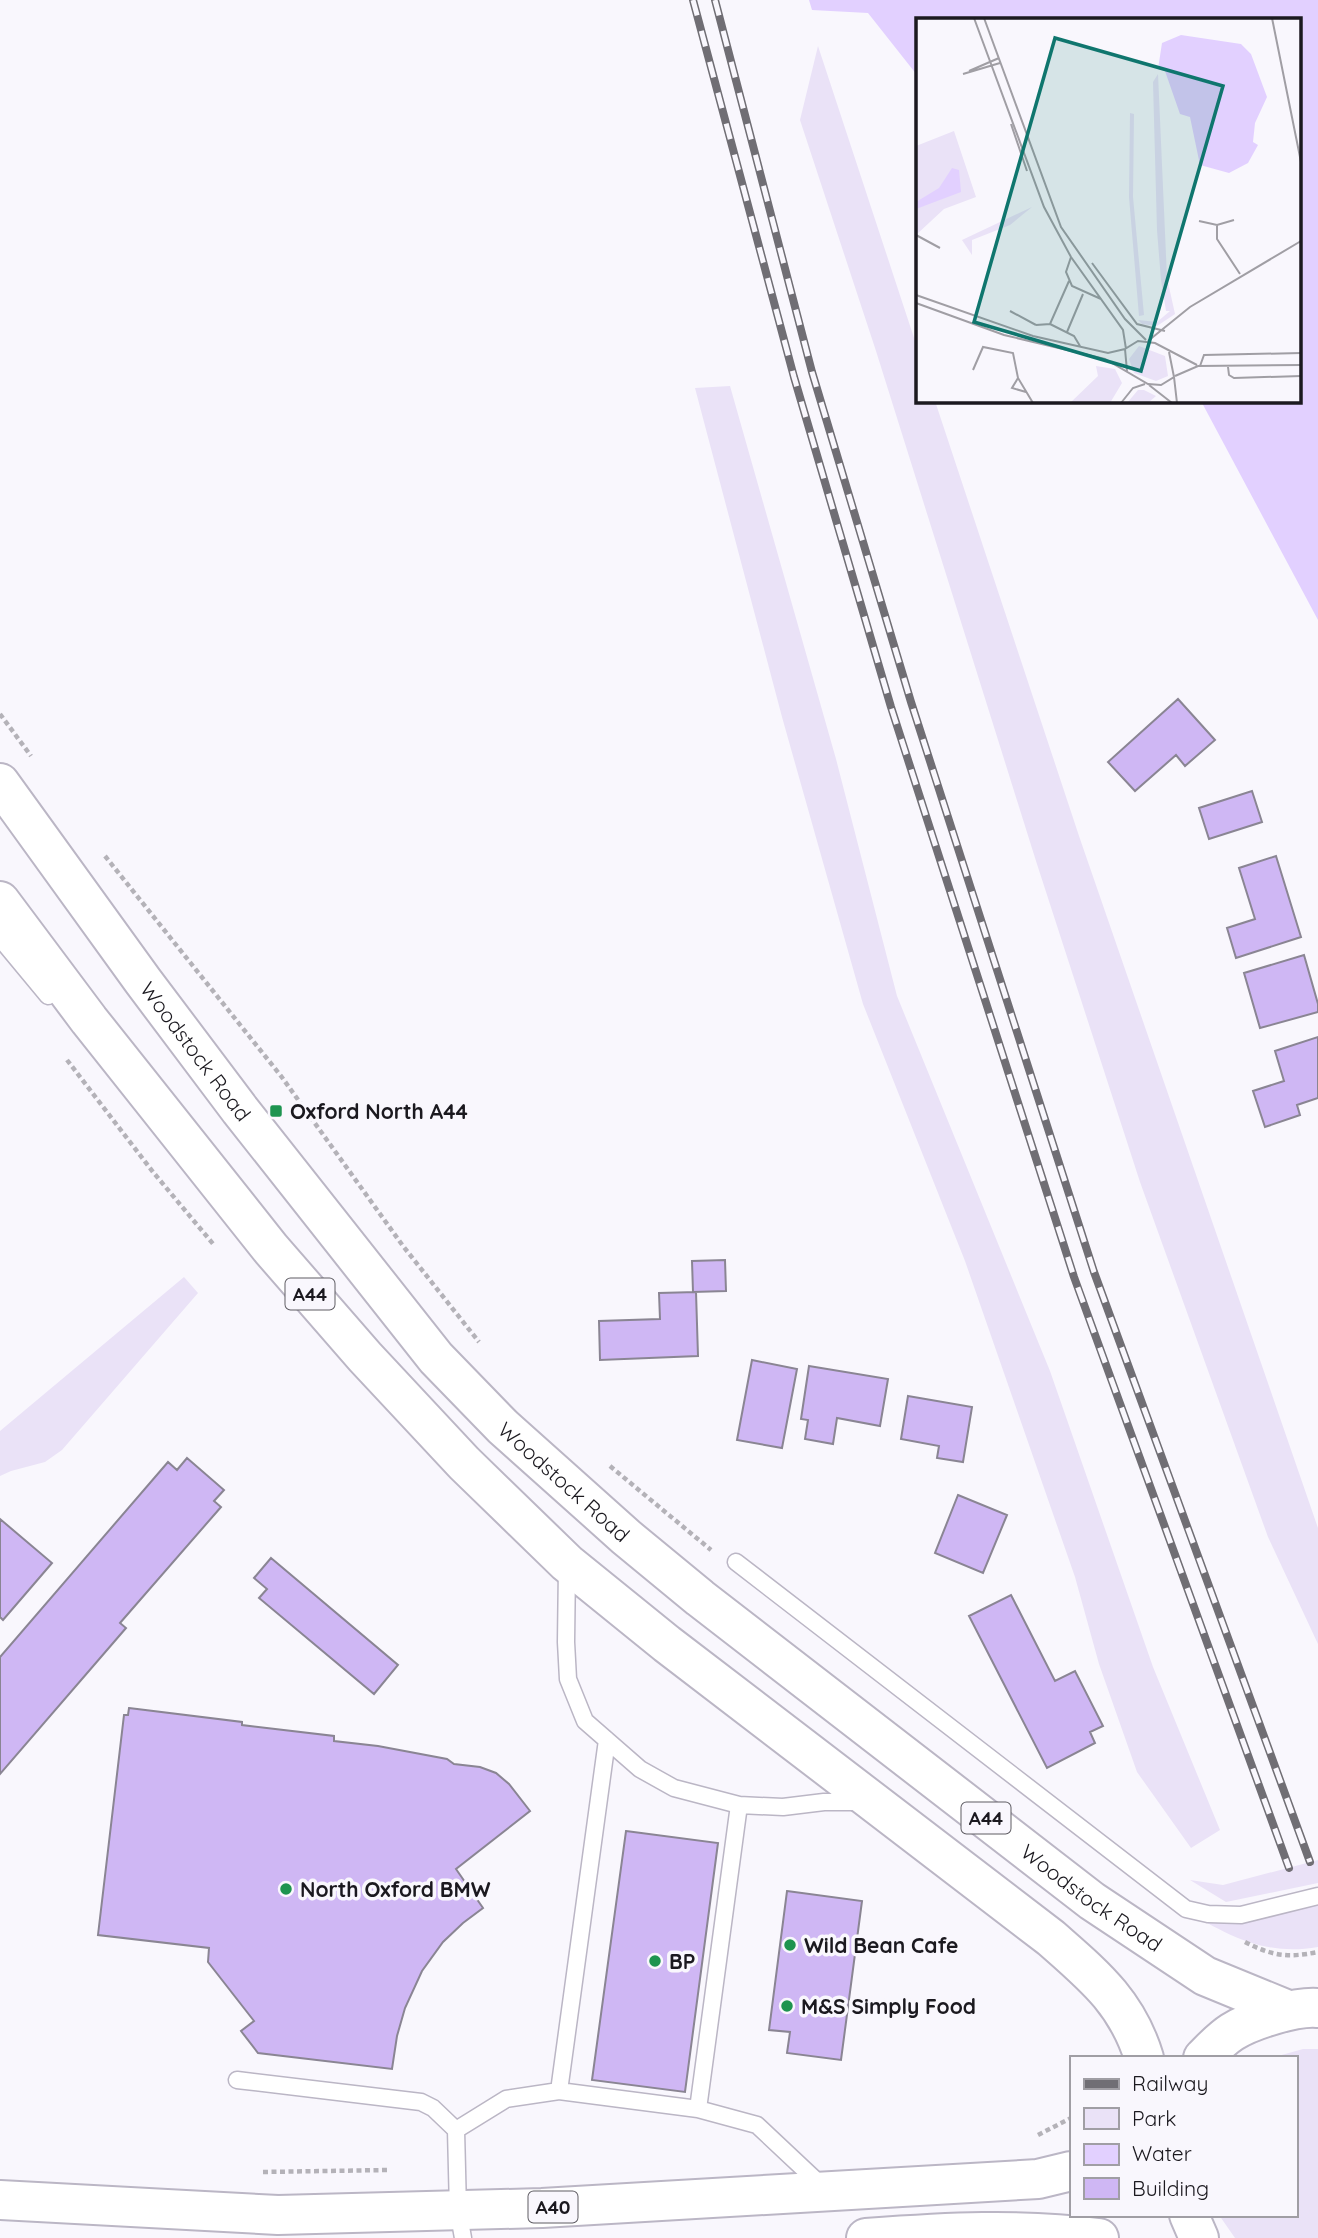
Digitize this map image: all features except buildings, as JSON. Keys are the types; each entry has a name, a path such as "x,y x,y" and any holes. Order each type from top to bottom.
{"highway":[{"name":"Woodstock Road","path":"0,783 240,1110 436,1358 503,1427 626,1537 700,1598 1092,1900 1205,1976 1303,2009"},
{"name":"A44","path":"0,901 89,1020 271,1249 365,1357 464,1463 567,1563 667,1644 1051,1938 1101,1982 1123,2010 1137,2035 1143,2056"},
{"path":"1205,2056 1234,2030 1303,2009"},
{"name":"A40","path":"0,2200 461,2224 542,2208 1038,2179 1070,2171"},
{"path":"1190,2217 1199,2238"},
{"path":"866,2238 955,2232 1030,2231 1099,2238"}],"lane":[{"path":"0,938 55,1005"},
{"path":"154,1129 196,1155"},
{"path":"567,1563 568,1679 585,1721 640,1769 674,1788 739,1805 783,1807 824,1802 876,1802"},
{"path":"736,1563 1186,1909 1208,1914 1241,1915 1318,1896"},
{"path":"559,2091 607,1740"},
{"path":"698,2109 739,1805"},
{"path":"237,2080 421,2102 433,2108 456,2130 461,2224"},
{"path":"456,2130 506,2099 559,2091 698,2109 757,2125 828,2192"}],"path":[{"path":"0,715 35,762"},
{"path":"99,849 281,1076 403,1246 487,1352"},
{"path":"606,1462 709,1549 736,1563"},
{"path":"1246,1943 1271,1954 1299,1956 1318,1952"},
{"path":"1035,2137 1070,2120"},
{"path":"256,2172 390,2169"}],"green space":[{"path":"818,46 916,344 916,402 935,402 1079,836 1318,1528 1318,1644 1268,1537 1140,1182 800,120"},
{"path":"730,386 836,759 897,996 1050,1371 1153,1667 1220,1830 1191,1848 1137,1772 1099,1664 1075,1577 965,1261 863,1004 782,717 695,388"},
{"path":"184,1277 198,1293 62,1450 45,1462 0,1476 0,1431"},
{"path":"1318,1860 1318,1883 1226,1902 1190,1880 1223,1885"},
{"path":"1318,1900 1318,1947 1298,1949 1261,1946 1244,1940 1178,1906 1206,1916"},
{"path":"1303,2049 1318,2049 1318,2238 1235,2238 1220,2217 1297,2217 1297,2056 1278,2056"}],"water":[{"path":"809,0 1318,0 1318,620 1202,402 1300,402 1300,18 916,18 916,74 868,13 812,10"}],"railway":[{"path":"693,0 794,377 891,707 1074,1277 1289,1868"},
{"path":"715,0 812,372 911,702 1094,1272 1310,1862"}],"place":[{"name":"Oxford North A44","path":"276,1111"},
{"name":"North Oxford BMW","path":"286,1889"},
{"name":"Wild Bean Cafe","path":"790,1945"},
{"name":"BP","path":"655,1961"},
{"name":"M&S Simply Food","path":"787,2006"}]}
